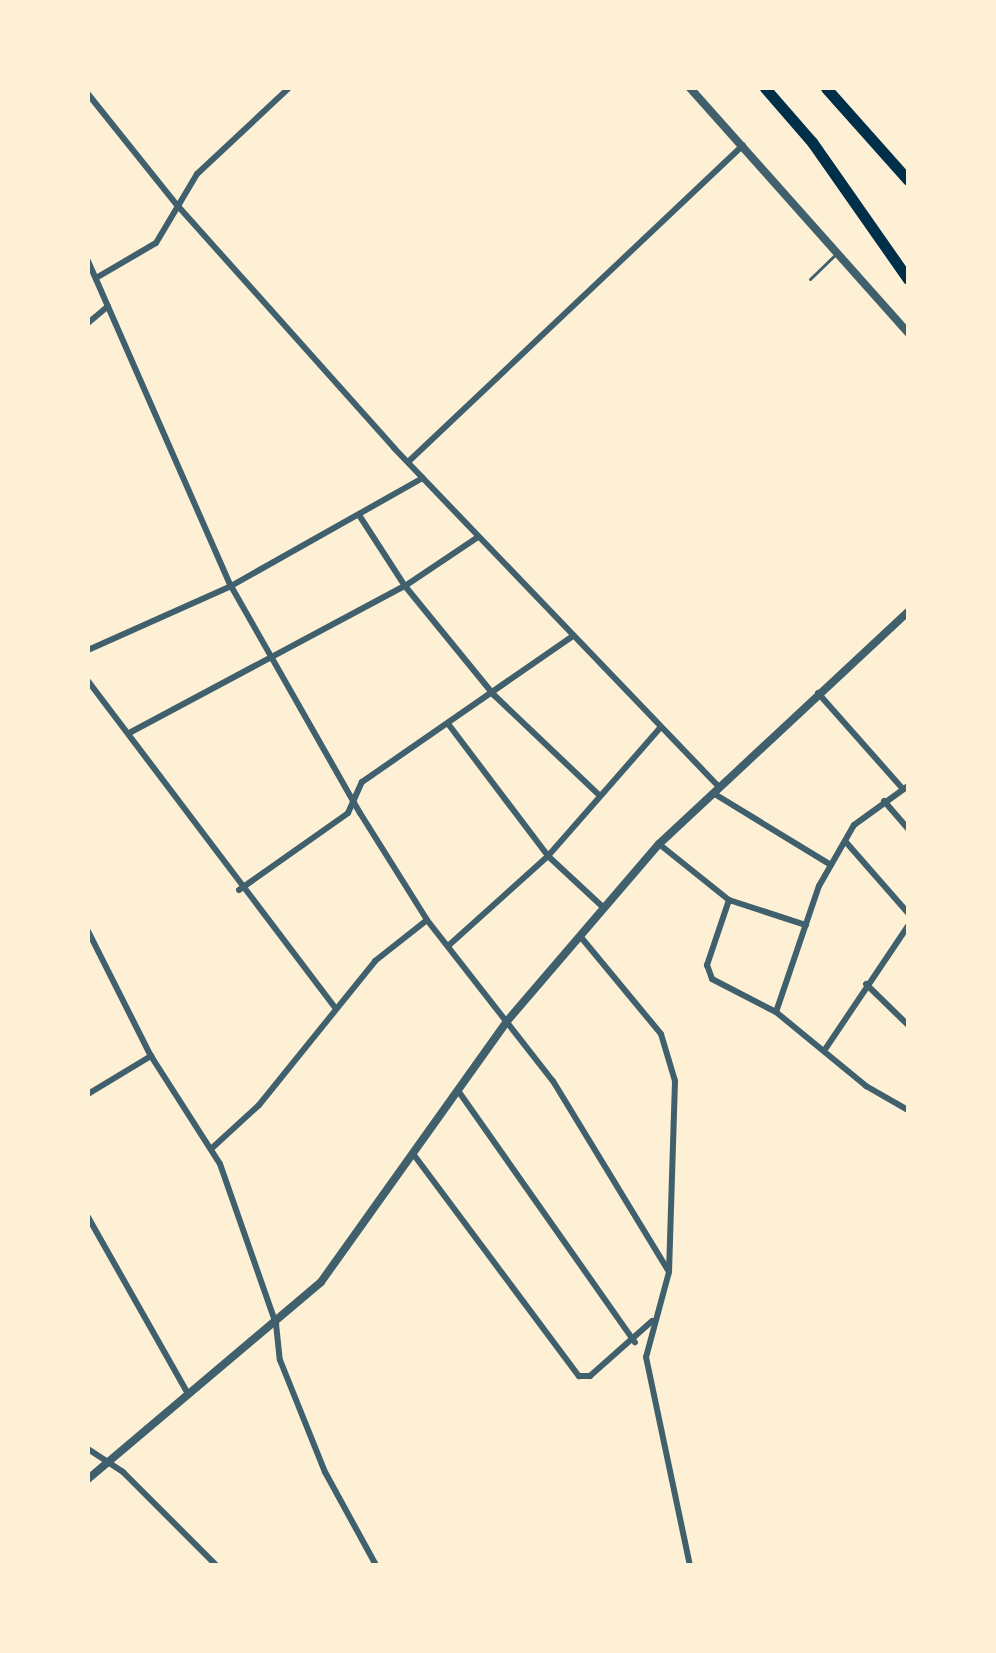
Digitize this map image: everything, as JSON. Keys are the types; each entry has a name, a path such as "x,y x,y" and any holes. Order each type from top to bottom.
{"highway":[{"path":"765,88 812,142 908,279"},
{"path":"826,88 908,180"}],"street":[{"path":"96,278 156,243 197,174 289,88"},
{"path":"690,88 908,333"},
{"path":"88,94 177,205 408,462 716,790 831,865"},
{"path":"408,462 743,145"},
{"path":"88,261 231,586 269,654 427,920 508,1020 669,1272"},
{"path":"88,323 108,306"},
{"path":"88,650 231,586 423,478"},
{"path":"359,515 405,586 494,695 600,796"},
{"path":"131,732 269,654 405,586 478,537"},
{"path":"88,1479 187,1392 276,1324 321,1282 508,1020 659,844 818,692 908,612"},
{"path":"239,890 348,813 362,782 494,695 573,636"},
{"path":"88,681 131,732 239,890 336,1009"},
{"path":"776,1012 831,865 845,841 884,801 906,787 818,692"},
{"path":"449,725 548,856 604,908"},
{"path":"448,946 548,856 660,728"},
{"path":"884,801 908,829"},
{"path":"845,841 908,913"},
{"path":"659,844 729,900 806,925"},
{"path":"729,900 709,973 717,984 776,1012 826,1048 866,1086 908,1110"},
{"path":"211,1149 259,1105 375,961 427,920"},
{"path":"826,1048 866,984 908,926"},
{"path":"88,931 151,1056 211,1149 276,1324 280,1360 325,1472 376,1565"},
{"path":"580,936 661,1034 675,1081 669,1272 654,1318 646,1357 690,1565"},
{"path":"866,984 908,1025"},
{"path":"88,1094 151,1056"},
{"path":"459,1092 635,1342"},
{"path":"414,1155 579,1376 590,1376 635,1342 654,1318"},
{"path":"88,1217 187,1392"},
{"path":"88,1449 216,1565"}],"lane":[{"path":"810,279 837,253"}]}
